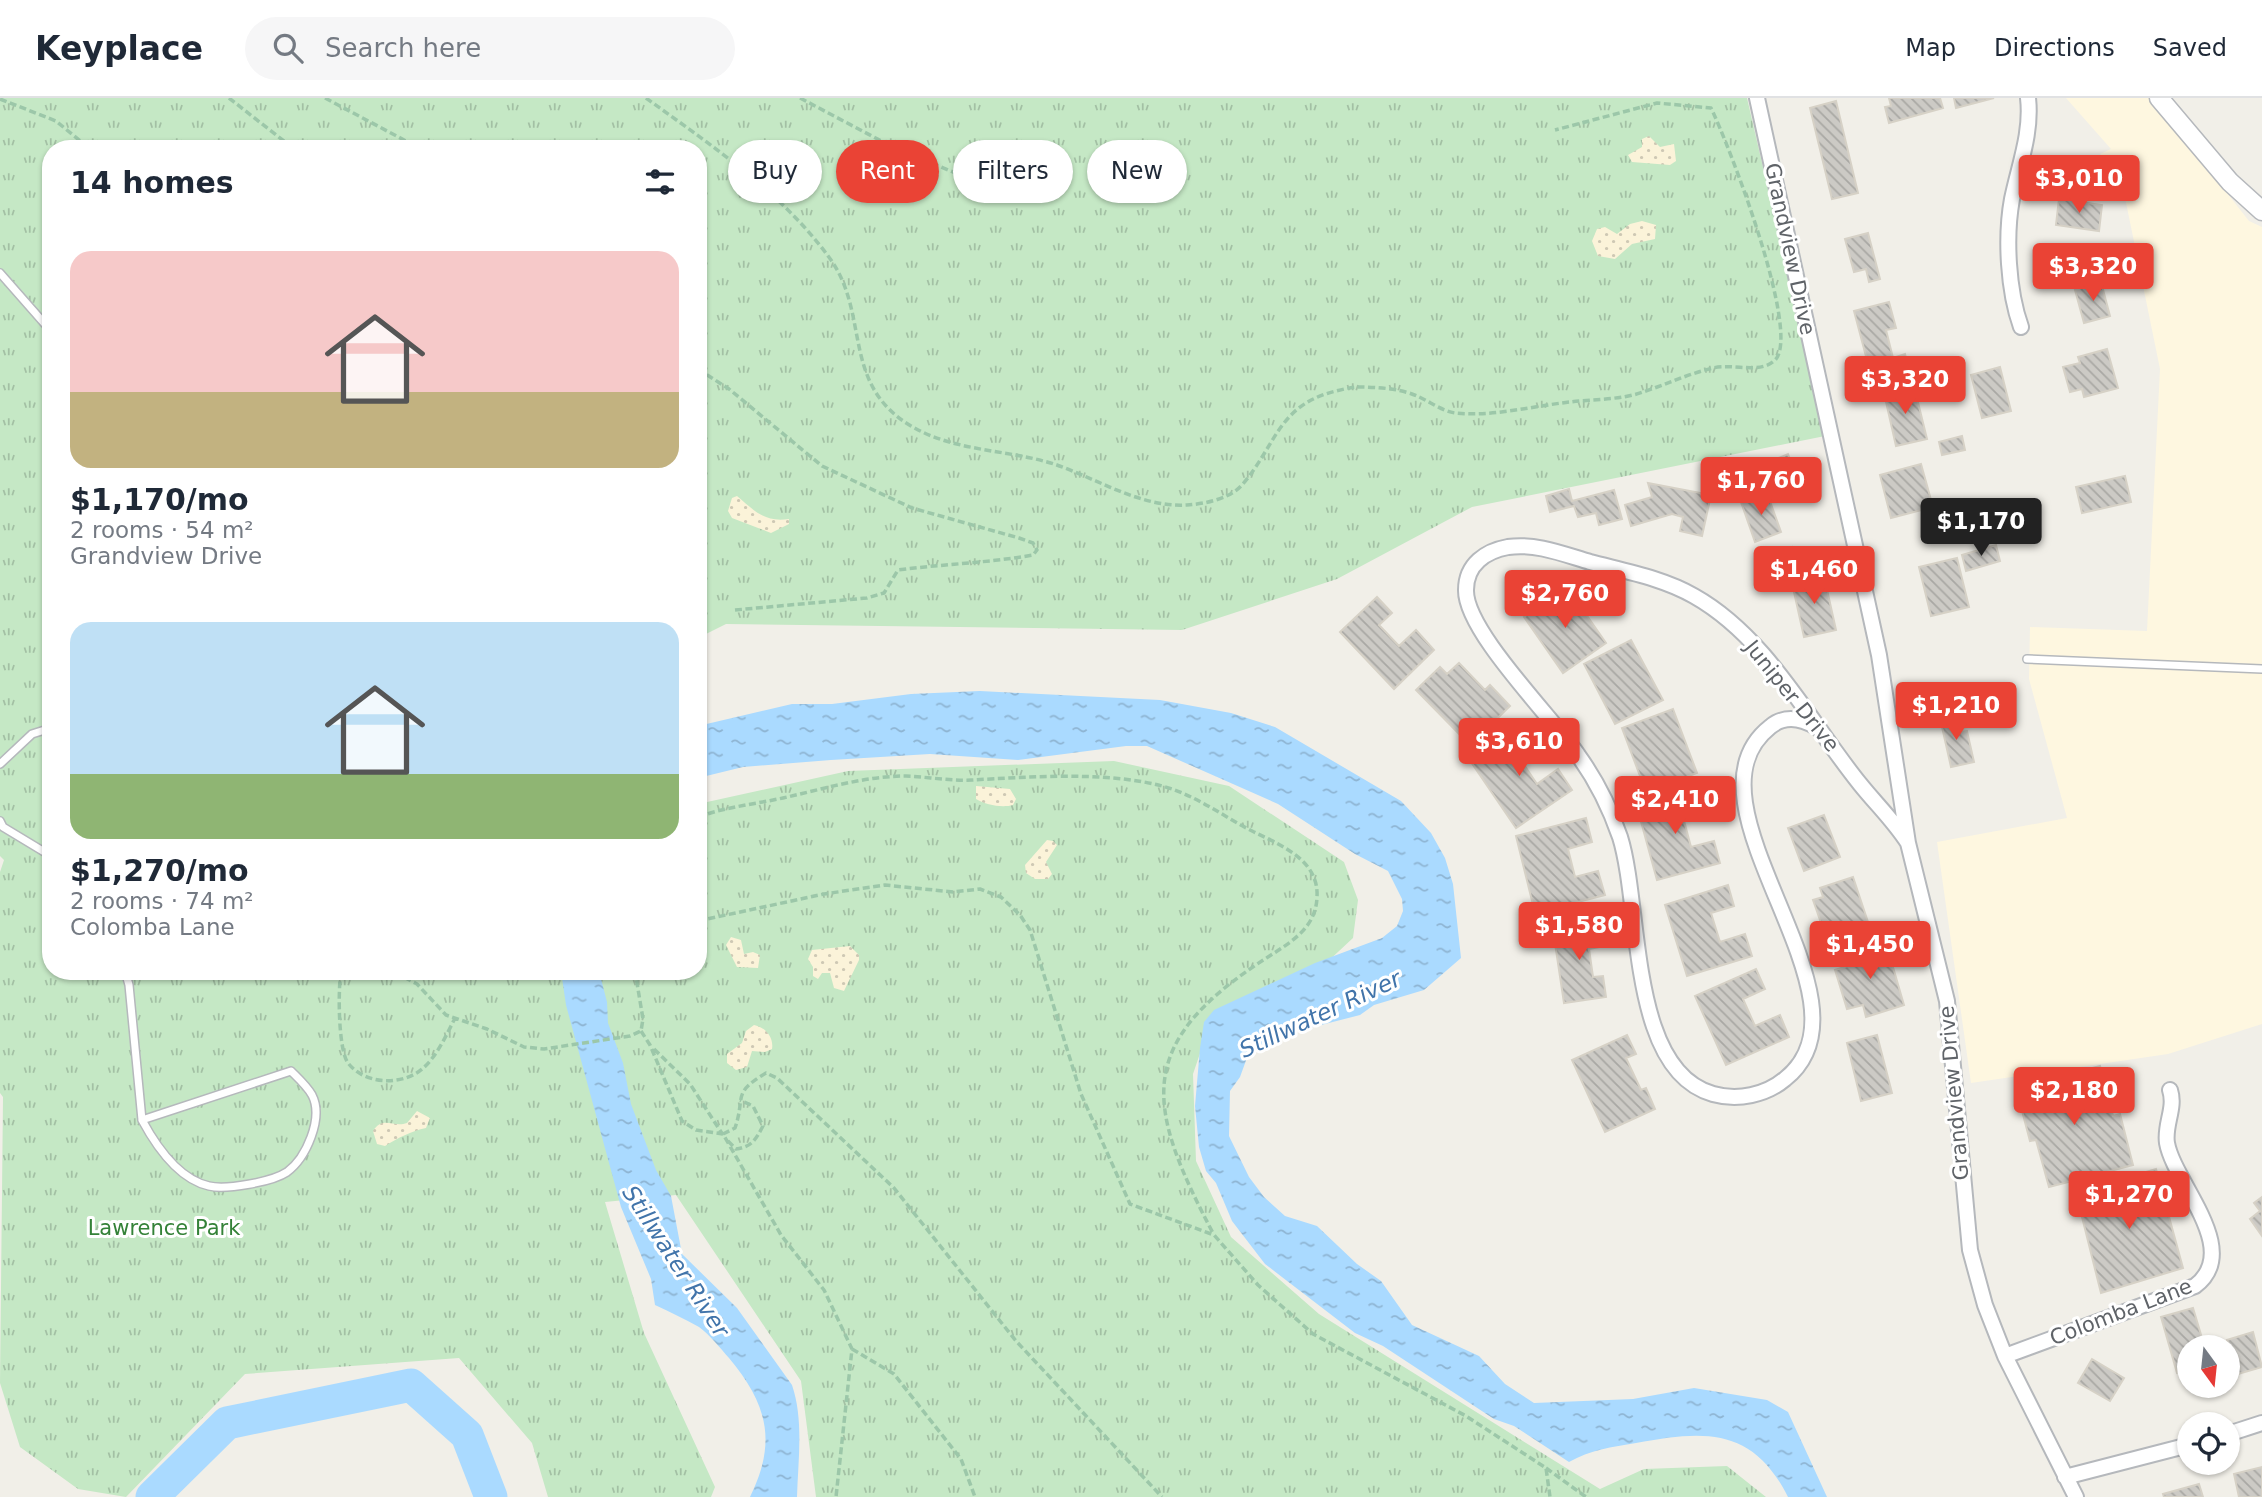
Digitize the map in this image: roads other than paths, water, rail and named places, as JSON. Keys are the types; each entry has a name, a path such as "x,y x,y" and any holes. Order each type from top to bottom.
{"street":[{"name":"Grandview Drive","path":"1757,98 1879,655 1908,843 1947,1001 1970,1250 1985,1305 2005,1356 2076,1497"},
{"path":"2021,327 2014,302 2010,217 2027,136 2028,98"},
{"path":"2159,98 2230,183 2262,211"},
{"name":"Juniper Drive","path":"1816,727 1790,719 1770,726 1754,747 1749,760 1745,790 1749,821 1806,976 1814,1020 1809,1048 1792,1074 1765,1091 1732,1097 1715,1094 1685,1079 1673,1066 1657,1038 1621,840 1599,786 1577,753 1489,642 1465,594 1468,572 1488,551 1527,544 1651,578 1691,594 1726,619 1753,646 1908,843"},
{"name":"Colomba Lane","path":"2005,1356 2195,1286 2209,1272 2212,1262 2209,1239 2166,1140 2172,1109 2171,1090"},
{"path":"2240,1430 2262,1423"},
{"path":"2065,1477 2177,1448"}],"lane":[{"path":"0,273 42,321"},
{"path":"2027,659 2262,669"},
{"path":"0,764 32,734 42,731"},
{"path":"0,821 3,827 42,851"},
{"path":"128,980 142,1120 155,1144 191,1178 210,1186 268,1181 287,1172 306,1148 315,1124 313,1096 291,1070 142,1120"}],"water":[{"path":"980,691 1160,700 1231,713 1275,727 1401,801 1431,833 1445,858 1453,884 1461,958 1424,990 1374,1005 1360,1015 1286,1034 1248,1055 1240,1077 1230,1091 1229,1136 1249,1177 1264,1197 1285,1216 1317,1226 1357,1264 1381,1281 1412,1325 1479,1356 1505,1384 1534,1403 1633,1399 1694,1388 1767,1400 1788,1412 1827,1497 1788,1497 1774,1474 1759,1457 1743,1446 1725,1439 1705,1436 1684,1436 1610,1448 1569,1462 1514,1426 1494,1419 1383,1346 1355,1333 1265,1264 1232,1221 1216,1183 1206,1171 1199,1147 1195,1106 1204,1022 1214,1010 1315,963 1382,938 1397,926 1403,911 1402,899 1388,871 1355,854 1278,804 1147,746 1126,746 1018,760 930,754 831,760 743,767 707,776 707,724 792,704 832,704 911,694"},
{"path":"562,980 601,980 607,1002 608,1023 623,1063 631,1104 656,1170 671,1196 682,1254 737,1308 792,1385 799,1426 797,1497 750,1497 764,1459 766,1441 760,1408 753,1392 729,1358 703,1330 655,1305 651,1279 621,1207 566,1005"}],"waterway":[{"name":"Stillwater River","path":"152,1497 227,1423 411,1385 467,1435 491,1497"}],"park label":[{"name":"Lawrence Park","path":"164,1228"}]}
